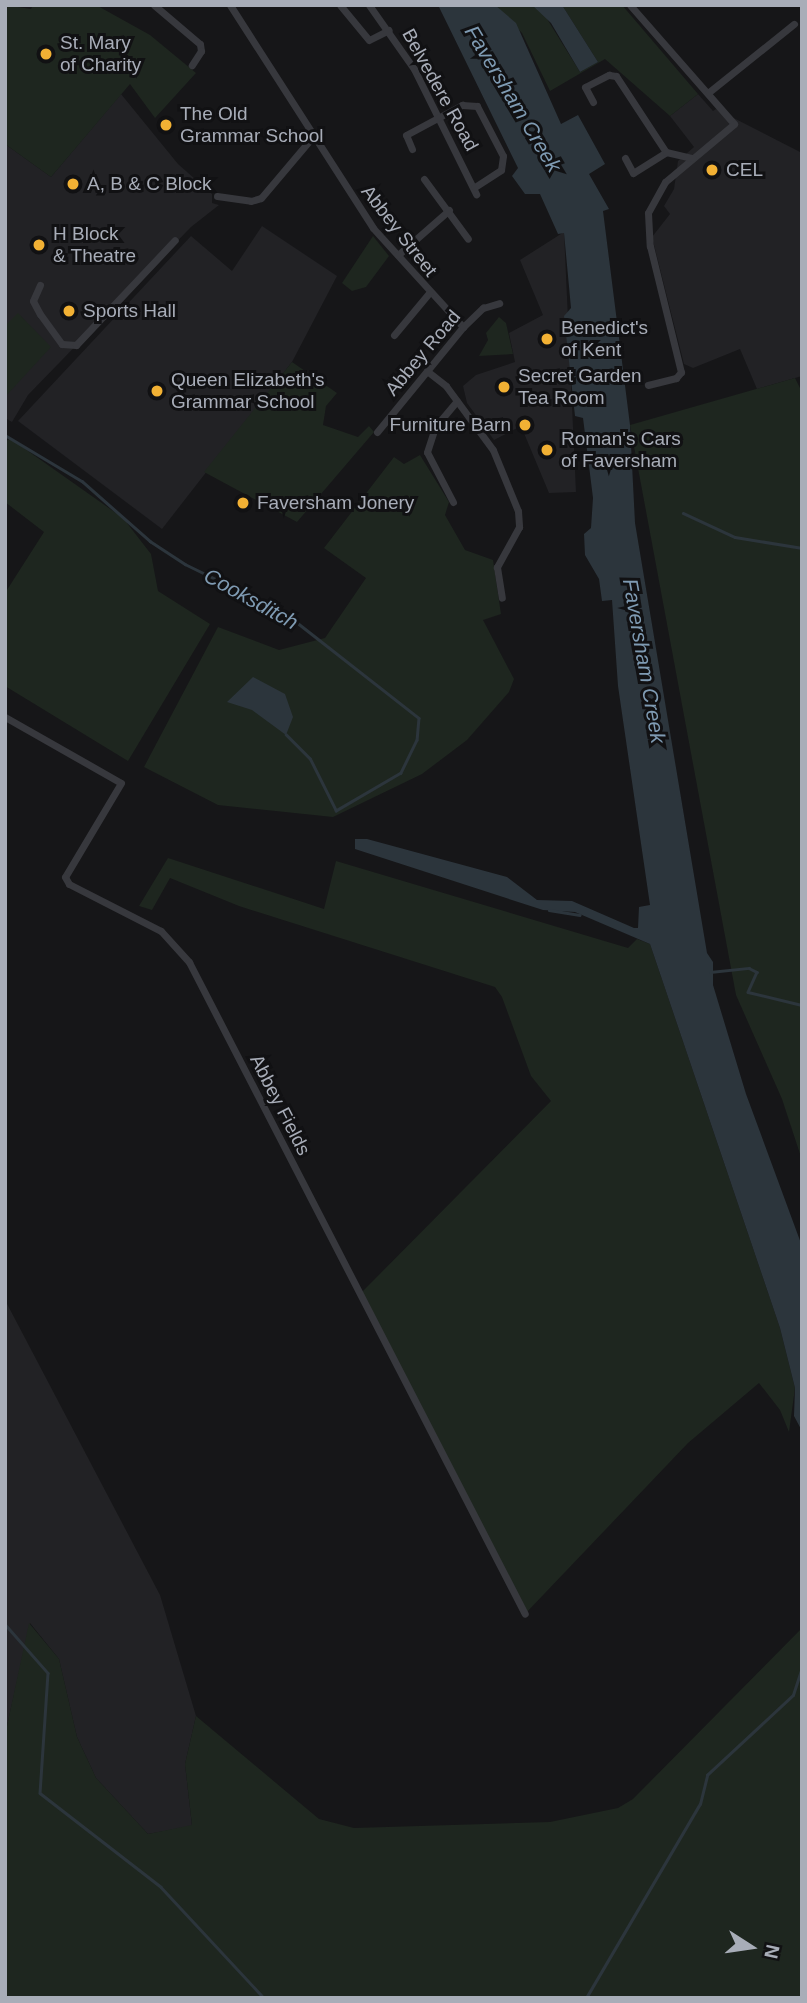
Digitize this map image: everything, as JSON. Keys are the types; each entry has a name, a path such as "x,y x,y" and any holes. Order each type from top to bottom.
{"street":[{"path":"154,5 200,44 201,51 192,65"},
{"name":"Abbey Street","path":"230,5 316,133 348,191 429,293 463,327"},
{"path":"340,5 369,40 389,30"},
{"name":"Belvedere Road","path":"369,5 414,69 437,121 476,190 501,170 502,163 482,114 469,104 437,121"},
{"path":"630,5 709,92 734,124 682,166 657,193 647,228 681,372 677,378 648,386"},
{"path":"709,92 794,24"},
{"path":"593,102 584,87 608,75 616,76 666,152 692,158"},
{"path":"412,149 406,135 437,121"},
{"path":"221,197 261,198 316,133"},
{"path":"625,158 633,173 666,152"},
{"path":"424,179 449,209 468,239"},
{"path":"398,255 449,209"},
{"path":"40,285 33,301 40,314 62,344 76,345 175,240"},
{"path":"394,335 429,293"},
{"name":"Abbey Road","path":"377,432 463,327 483,307 499,303"},
{"path":"427,371 457,401 493,450 518,511 519,527 497,567 502,598"},
{"path":"453,502 427,452 435,427 457,401"},
{"name":"Abbey Fields","path":"5,717 121,783 65,877 69,884 161,931 189,962 524,1614"}],"shaded area":[{"path":"5,5 31,9 33,5 96,5 150,35 196,73 155,118 130,84 51,177 5,144"},
{"path":"495,5 532,5 544,14 580,72 598,62 562,5 622,5 698,94 670,116 605,59 550,91 522,33"},
{"path":"121,94 178,164 212,194 212,203 219,205 191,227 28,395 12,422 5,418 5,144 51,177"},
{"path":"698,94 713,111 716,109 802,153 802,376 757,389 740,349 693,368 684,364 652,237 670,214 664,206 674,189 678,161 694,147 670,116"},
{"name":"Queen Elizabeth's Grammar School","path":"262,226 337,276 292,362 162,529 18,421 191,236 232,271"},
{"path":"564,232 576,492 549,493 521,426 494,440 467,403 463,386 476,375 515,362 509,333 543,315 520,260"},
{"path":"373,236 389,256 366,287 352,291 342,283"},
{"path":"18,313 51,347 5,397 5,326"},
{"path":"499,317 506,323 513,354 479,356 488,340 486,333"},
{"path":"292,362 337,393 326,406 323,425 358,437 369,426 374,432 297,522 204,472"},
{"path":"795,378 802,392 802,1160 782,1099 736,995 630,425"},
{"path":"11,439 123,518 151,554 158,591 210,624 128,761 5,686 5,593 44,532 5,502 5,441"},
{"path":"420,455 449,502 445,515 465,550 493,560 501,614 483,620 514,679 509,692 467,740 422,774 333,817 218,805 144,767 218,627 279,650 325,638 366,578 324,548 394,457 404,464"},
{"path":"168,858 324,909 336,861 628,948 637,939 650,944 780,1328 795,1388 789,1432 780,1410 759,1383 688,1443 525,1614 360,1294 551,1101 531,1076 502,997 495,987 239,906 170,878 152,910 139,906"},
{"path":"5,1300 160,1595 196,1716 185,1764 192,1826 148,1834 96,1778 77,1737 59,1659 30,1623 5,1735"},
{"path":"29,1623 59,1659 77,1737 96,1778 148,1834 192,1825 185,1764 196,1716 319,1819 354,1828 550,1822 618,1808 633,1799 802,1628 802,1998 5,1998 5,1735"}],"water":[{"name":"Faversham Creek","path":"438,5 495,5 516,23 561,124 578,115 605,164 589,174 609,209 603,211 630,425 635,523 707,953 713,962 713,985 746,1094 802,1246 802,1431 794,1416 795,1388 780,1328 650,944 575,912 543,910 355,849 355,839 367,839 507,877 537,900 572,901 634,928 638,928 639,907 650,905 618,686 612,600 602,601 599,579 585,555 584,534 591,528 593,498 583,418 575,416 564,316 571,308 564,233 558,234 540,194 525,194 512,176 518,168"},
{"path":"532,5 562,5 598,62 580,72 551,23"},
{"path":"253,677 285,694 293,717 286,735 252,710 227,702"}],"waterway":[{"name":"Cooksditch","path":"5,435 82,481 150,541 185,564 285,613 419,718 417,740 401,773 336,811 310,759 286,735"},
{"path":"683,513 735,537 802,548"},
{"path":"549,910 580,915"},
{"path":"710,972 749,968 757,972 748,992 802,1005"},
{"path":"5,1624 48,1673 40,1793 161,1887 264,1998"},
{"path":"586,1998 700,1804 707,1775 793,1695 802,1668"}],"place":[{"name":"St. Mary of Charity","path":"46,54"},
{"name":"The Old Grammar School","path":"166,125"},
{"name":"CEL","path":"712,170"},
{"name":"A, B & C Block","path":"73,184"},
{"name":"H Block & Theatre","path":"39,245"},
{"name":"Sports Hall","path":"69,311"},
{"name":"Benedict's of Kent","path":"547,339"},
{"name":"Secret Garden Tea Room","path":"504,387"},
{"name":"Queen Elizabeth's Grammar School","path":"157,391"},
{"name":"Furniture Barn","path":"525,425"},
{"name":"Roman's Cars of Faversham","path":"547,450"},
{"name":"Faversham Jonery","path":"243,503"}]}
